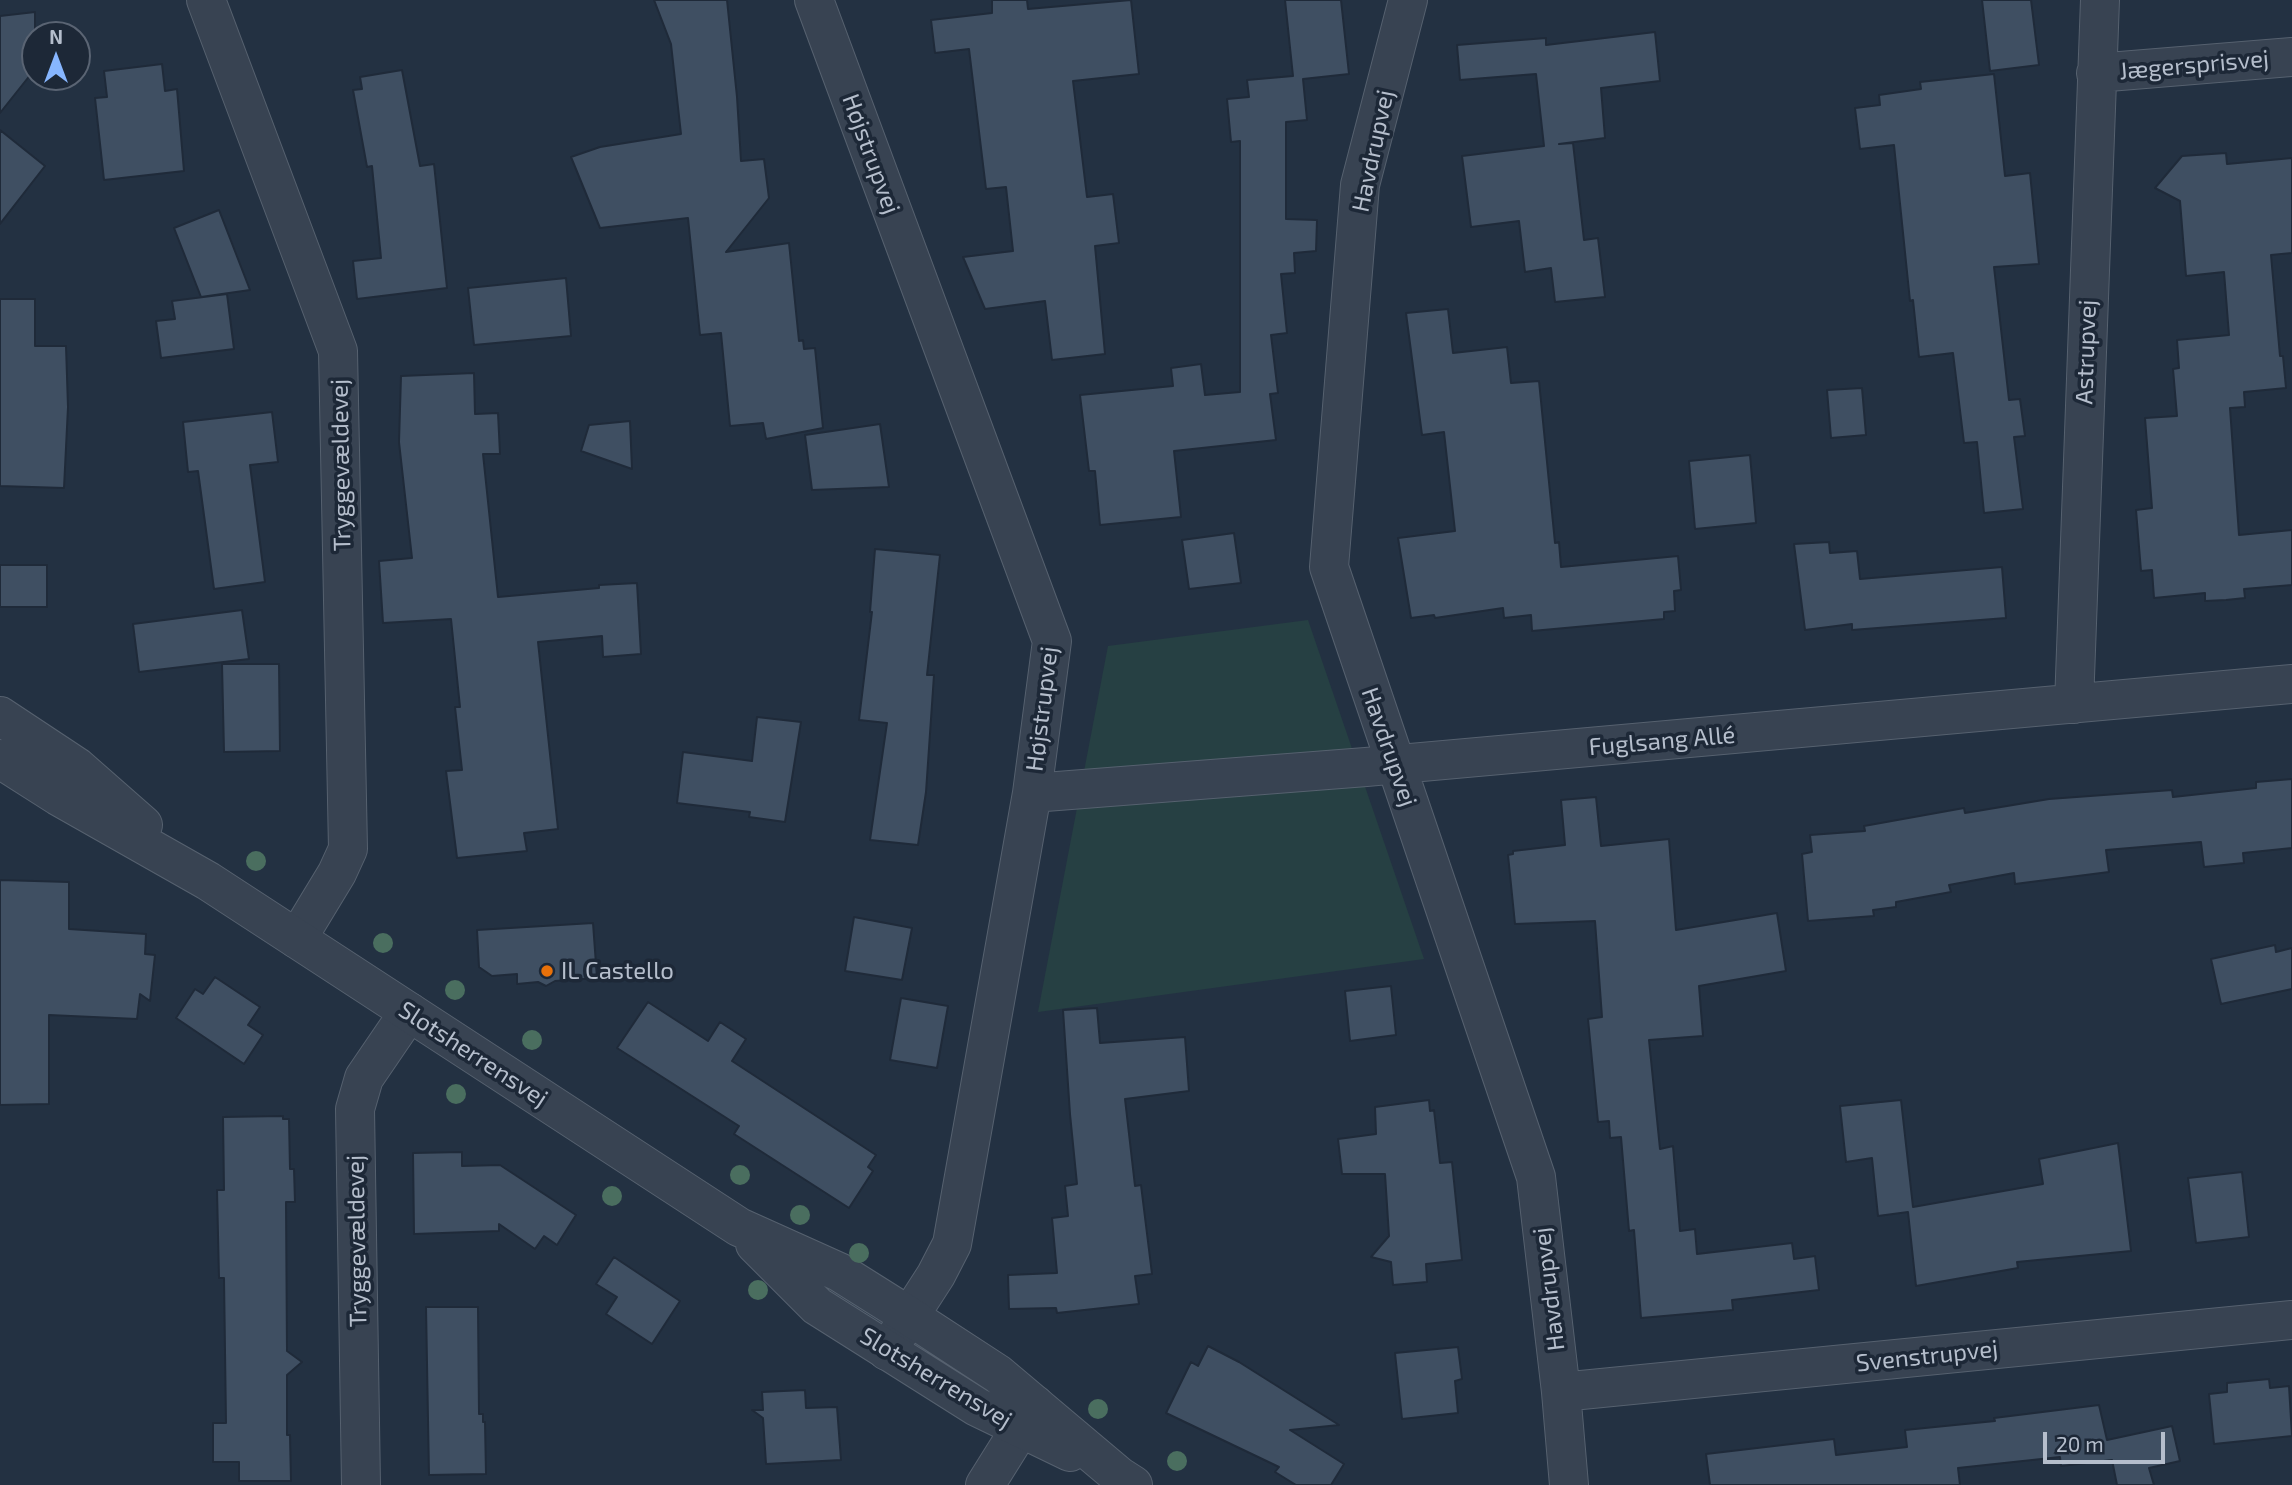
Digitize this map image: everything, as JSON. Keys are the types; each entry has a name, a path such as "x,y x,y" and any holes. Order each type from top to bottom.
{"street":[{"name":"Tryggevældevej","path":"206,0 338,351 348,849 337,873 297,939"},
{"name":"Højstrupvej","path":"814,0 1052,641 1032,793 952,1244 936,1275 887,1351"},
{"name":"Havdrupvej","path":"1408,0 1360,185 1329,567 1536,1177 1569,1485"},
{"name":"Astrupvej","path":"2074,704 2100,0"},
{"name":"Jægersprisvej","path":"2096,73 2292,57"},
{"name":"Fuglsang Allé","path":"1032,793 1394,764 2292,684"},
{"name":"Slotsherrensvej","path":"0,716 77,767 208,881"},
{"name":"Slotsherrensvej","path":"0,759 58,796 208,881 739,1227 839,1272 909,1316 998,1374 1027,1417"},
{"name":"Tryggevældevej","path":"361,1485 355,1109 364,1078 409,1013"},
{"name":"Slotsherrensvej","path":"739,1227 817,1306 976,1407 1027,1417 1126,1480"},
{"name":"Svenstrupvej","path":"1561,1392 2292,1320"},
{"path":"985,1485 1027,1417"}],"green space":[{"path":"1308,620 1424,959 1038,1012 1108,646"}],"building":[{"path":"654,0 727,0 741,161 764,159 769,198 726,252 789,243 799,341 803,340 804,349 815,348 823,428 766,439 763,423 730,426 721,333 700,335 688,218 600,228 571,157 600,147 681,134 671,44"},
{"path":"992,0 1027,0 1028,9 1131,0 1139,74 1073,81 1087,197 1113,194 1119,243 1095,246 1105,354 1052,360 1045,301 985,309 963,257 1013,251 1006,187 986,189 969,49 935,53 931,20 992,13"},
{"path":"1285,0 1341,0 1349,74 1303,79 1307,120 1286,122 1286,219 1317,220 1316,251 1294,253 1295,273 1281,274 1287,333 1271,335 1278,393 1270,394 1276,440 1174,451 1181,517 1100,525 1095,471 1089,471 1080,395 1173,386 1171,368 1201,364 1205,395 1240,392 1240,141 1231,142 1227,99 1249,97 1247,80 1293,76"},
{"path":"1982,0 2031,0 2039,65 1990,71"},
{"path":"35,12 35,21 21,21 21,87 0,113 0,16"},
{"path":"1655,32 1660,81 1601,88 1605,138 1559,144 1573,143 1584,240 1598,238 1605,297 1555,302 1551,268 1525,272 1519,221 1471,227 1462,156 1544,146 1536,74 1460,80 1457,45 1546,38 1546,45"},
{"path":"162,64 165,91 177,89 184,171 104,180 95,98 107,97 104,71"},
{"path":"402,70 420,166 434,164 447,288 357,299 353,261 381,258 372,166 367,167 353,90 362,89 360,77"},
{"path":"1994,74 2005,176 2030,173 2039,264 1994,267 2009,400 2020,399 2025,436 2014,437 2023,509 1984,513 1977,442 1964,443 1953,353 1919,357 1913,300 1910,301 1894,145 1860,149 1855,108 1880,105 1879,95 1921,89 1920,82"},
{"path":"0,130 45,166 0,224"},
{"path":"2226,153 2227,164 2292,158 2292,253 2271,255 2280,356 2283,356 2286,388 2244,392 2245,407 2230,408 2239,535 2292,530 2292,585 2244,589 2245,598 2226,600 2205,601 2205,593 2154,598 2152,570 2141,571 2136,510 2152,508 2145,418 2177,416 2173,369 2179,368 2177,340 2229,335 2224,272 2186,276 2180,201 2155,188 2182,156"},
{"path":"219,210 250,290 201,297 174,228"},
{"path":"566,278 571,336 474,345 468,288"},
{"path":"227,294 234,349 161,358 156,321 175,319 172,301"},
{"path":"0,299 35,299 35,346 66,346 68,407 64,488 0,486"},
{"path":"1448,309 1453,353 1507,347 1511,383 1539,381 1555,543 1559,542 1561,567 1678,556 1681,590 1674,591 1675,611 1664,612 1664,619 1532,631 1531,615 1504,618 1503,608 1435,618 1434,615 1411,618 1398,538 1455,531 1444,432 1422,435 1406,313"},
{"path":"474,373 475,414 498,413 500,454 483,454 498,597 637,583 641,654 603,657 602,636 538,642 558,829 524,833 527,851 457,858 446,771 462,770 455,707 460,707 451,619 383,623 379,561 412,558 399,442 401,376"},
{"path":"1862,388 1866,435 1831,438 1827,390"},
{"path":"272,412 278,462 250,465 265,582 214,589 198,471 188,472 183,422"},
{"path":"630,421 632,469 581,451 589,425"},
{"path":"880,424 889,487 812,490 805,435"},
{"path":"1750,455 1756,523 1695,529 1689,461"},
{"path":"1234,533 1241,583 1189,589 1182,540"},
{"path":"1829,542 1830,553 1857,551 1860,579 2002,567 2006,618 1852,630 1852,624 1805,630 1794,544"},
{"path":"875,549 940,555 927,675 934,675 926,792 918,845 870,840 887,723 859,720 872,612"},
{"path":"0,565 47,565 47,607 0,607"},
{"path":"242,610 249,659 139,672 133,624"},
{"path":"222,664 279,664 280,751 224,752"},
{"path":"757,717 801,722 785,822 749,817 750,812 677,803 683,752 752,761"},
{"path":"2292,779 2292,848 2243,853 2244,863 2204,867 2201,842 2106,850 2109,872 2015,884 2014,873 1949,885 1951,892 1896,902 1896,907 1873,910 1874,916 1808,921 1802,854 1812,852 1810,835 1865,831 1864,826 1964,808 1965,813 2049,799 2172,790 2173,797 2256,788 2256,782"},
{"path":"1596,797 1601,846 1669,839 1676,930 1777,913 1786,971 1699,986 1703,1036 1649,1040 1660,1149 1673,1146 1680,1231 1695,1229 1697,1254 1792,1243 1794,1259 1815,1256 1819,1290 1732,1300 1733,1310 1641,1318 1634,1230 1629,1231 1621,1137 1610,1138 1609,1121 1598,1122 1588,1019 1602,1017 1595,921 1515,924 1508,855 1513,854 1513,851 1565,845 1561,800"},
{"path":"0,880 69,882 69,929 146,934 145,954 155,955 150,1001 140,994 137,1019 49,1015 49,1104 0,1105"},
{"path":"854,917 912,928 902,980 845,971"},
{"path":"593,923 597,978 555,981 546,986 538,982 517,984 517,974 492,976 479,967 477,930"},
{"path":"2275,945 2276,952 2292,948 2292,989 2221,1004 2211,959"},
{"path":"215,977 260,1007 248,1025 263,1035 244,1064 176,1018 195,989 203,994"},
{"path":"1391,986 1396,1035 1350,1041 1345,991"},
{"path":"901,998 948,1006 937,1068 890,1060"},
{"path":"648,1002 708,1041 720,1022 746,1039 732,1061 876,1155 868,1167 873,1171 849,1208 734,1134 739,1126 617,1048"},
{"path":"1097,1008 1100,1043 1185,1037 1189,1091 1125,1099 1135,1186 1141,1185 1152,1274 1135,1276 1139,1304 1057,1313 1056,1308 1009,1309 1008,1275 1057,1273 1052,1218 1068,1216 1065,1186 1077,1184 1063,1010"},
{"path":"1429,1100 1430,1111 1434,1110 1440,1163 1452,1162 1462,1260 1426,1264 1427,1282 1393,1285 1391,1262 1371,1257 1389,1236 1385,1174 1342,1174 1338,1139 1376,1134 1375,1107"},
{"path":"1901,1100 1913,1207 2043,1184 2039,1159 2118,1143 2131,1251 2017,1262 2018,1268 1916,1286 1908,1212 1878,1216 1872,1158 1846,1162 1840,1106"},
{"path":"283,1116 283,1119 289,1119 290,1169 294,1169 295,1202 286,1202 287,1351 302,1362 287,1375 287,1435 290,1435 291,1481 239,1481 239,1462 213,1462 213,1423 226,1423 224,1278 219,1278 217,1190 224,1190 223,1117"},
{"path":"462,1152 462,1166 500,1165 576,1215 557,1245 544,1236 535,1249 499,1224 499,1231 414,1234 413,1153"},
{"path":"2242,1172 2249,1237 2196,1243 2188,1178"},
{"path":"614,1257 680,1301 652,1344 606,1314 617,1297 596,1284"},
{"path":"426,1307 478,1307 479,1414 483,1414 485,1422 486,1474 429,1475"},
{"path":"1208,1346 1239,1362 1339,1425 1290,1430 1344,1464 1331,1485 1296,1485 1275,1472 1279,1467 1166,1413 1191,1362 1198,1366"},
{"path":"1458,1347 1462,1379 1455,1381 1458,1413 1402,1419 1395,1353"},
{"path":"2269,1379 2270,1388 2289,1386 2292,1436 2214,1444 2209,1394 2227,1392 2227,1383"},
{"path":"805,1390 806,1408 837,1407 841,1460 766,1464 763,1418 752,1410 763,1410 762,1392"},
{"path":"2099,1405 2107,1440 2172,1426 2180,1461 2149,1468 2154,1485 2117,1485 2112,1460 2061,1466 2060,1457 1958,1468 1960,1485 1710,1485 1706,1454 1834,1439 1836,1455 1907,1447 1905,1430 1995,1421 1994,1418"}],"place":[{"name":"IL Castello","path":"547,971"}]}
